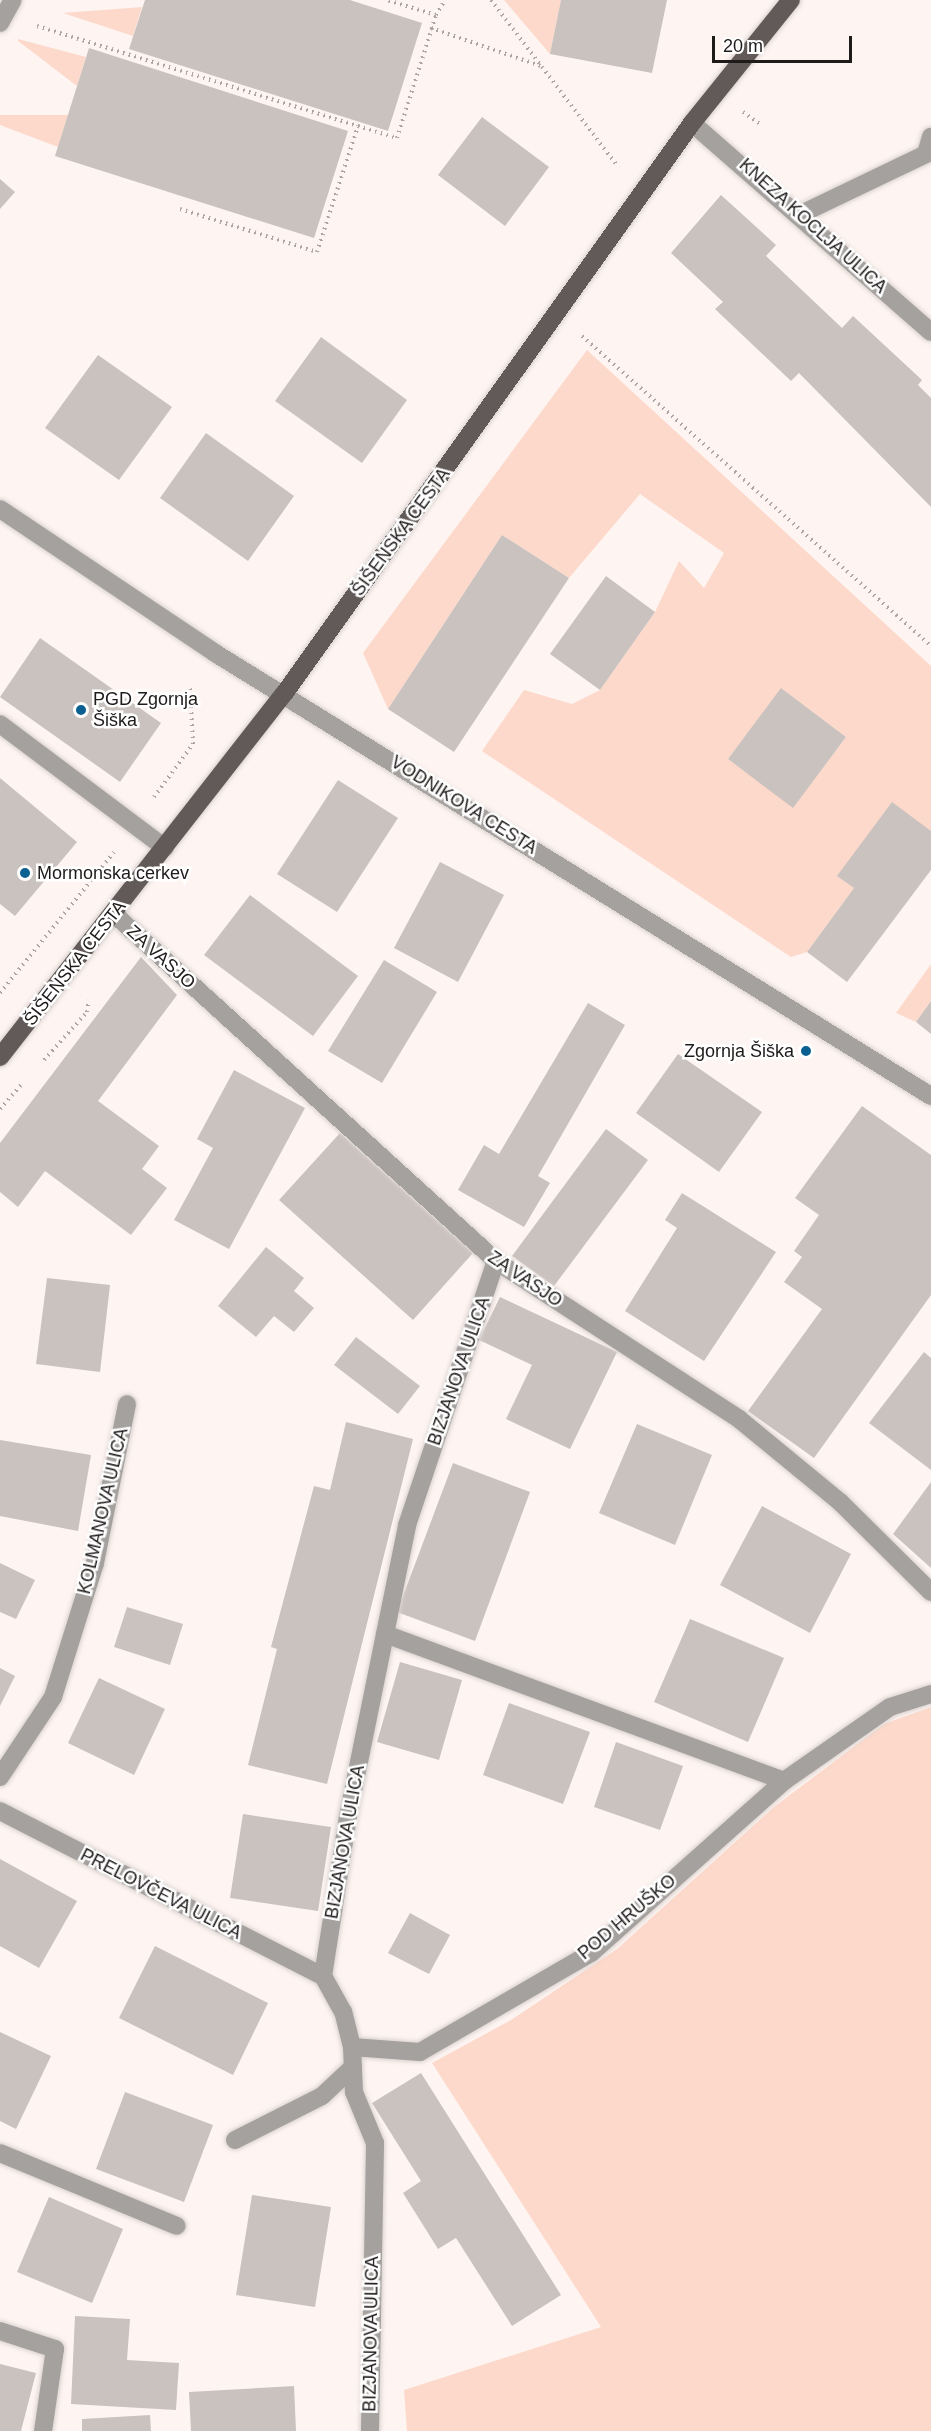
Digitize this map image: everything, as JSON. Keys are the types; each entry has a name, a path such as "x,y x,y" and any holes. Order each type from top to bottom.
{"main road":[{"name":"ŠIŠENSKA CESTA","path":"0,1057 284,694 692,123 792,0"}],"street":[{"path":"2,19 14,0"},
{"name":"KNEZA KOCLJA ULICA","path":"692,123 801,214 931,332"},
{"path":"801,214 930,148"},
{"name":"VODNIKOVA CESTA","path":"0,509 284,694 931,1096"},
{"path":"0,724 165,848"},
{"name":"ZA VASJO","path":"114,914 495,1262 739,1419 840,1502 931,1592"},
{"name":"BIZJANOVA ULICA","path":"370,2431 375,2143 354,2092 352,2046 343,2012 323,1976 407,1525 495,1262"},
{"name":"KOLMANOVA ULICA","path":"0,1777 53,1697 95,1563 127,1404"},
{"path":"385,1634 784,1781"},
{"name":"POD HRUŠKO","path":"352,2046 420,2052 591,1953 784,1781 890,1707 931,1694"},
{"name":"PRELOVČEVA ULICA","path":"0,1811 323,1976"},
{"path":"236,2140 322,2096 353,2067"},
{"path":"0,2152 177,2226"},
{"path":"0,2331 55,2349 43,2431"}],"path":[{"path":"387,0 435,15"},
{"path":"2,19 397,138 435,15 445,0"},
{"path":"491,0 618,167"},
{"path":"431,28 541,66"},
{"path":"180,209 317,252 358,126"},
{"path":"555,314 931,646"}],"shaded area":[{"path":"504,0 561,0 550,54"},
{"path":"142,7 133,36 63,13"},
{"path":"18,39 86,57 77,86 18,41"},
{"path":"0,115 68,115 58,147 0,125"},
{"path":"587,350 931,666 931,831 838,876 854,888 807,952 791,957 482,751 524,690 572,704 600,690 655,612 679,561 704,588 724,553 640,494 569,578 502,535 388,709 363,653","holes":["782,689 846,737 793,807 728,759"]},
{"path":"931,964 931,1001 916,1022 896,1013"},
{"path":"931,1707 931,2431 407,2431 404,2390 601,2327 432,2063 511,2020 617,1949 774,1807 884,1724"}],"building":[{"path":"145,0 350,0 422,23 388,131 129,49"},
{"path":"561,0 667,0 652,73 550,54"},
{"path":"89,48 348,131 314,238 55,156"},
{"path":"482,117 549,167 505,226 438,175"},
{"path":"0,179 15,192 0,209"},
{"path":"721,195 776,245 766,256 842,328 853,316 922,380 918,385 931,398 931,507 799,373 791,381 715,309 723,302 671,253"},
{"path":"321,337 407,400 362,463 275,401"},
{"path":"98,355 172,407 119,480 45,428"},
{"path":"206,433 294,496 248,561 160,498"},
{"path":"502,535 569,578 454,752 388,709"},
{"path":"606,576 655,612 600,690 550,654"},
{"name":"PGD Zgornja Šiška","path":"40,638 161,723 120,782 0,697"},
{"path":"781,688 846,737 793,808 728,759"},
{"name":"Mormonska cerkev","path":"0,778 77,842 15,916 0,904"},
{"path":"338,780 398,818 337,912 277,874"},
{"path":"892,802 931,831 931,870 847,982 807,952 854,888 837,876"},
{"path":"440,862 504,895 458,982 394,948"},
{"path":"250,895 358,976 313,1036 204,955"},
{"path":"141,957 177,995 98,1101 159,1146 142,1169 167,1188 131,1235 45,1171 18,1207 0,1192 0,1143"},
{"path":"384,960 437,992 382,1083 328,1051"},
{"path":"931,1001 931,1034 916,1022"},
{"path":"588,1003 625,1025 538,1176 550,1183 524,1227 458,1190 484,1145 499,1154"},
{"path":"678,1054 762,1112 719,1172 636,1113"},
{"path":"234,1070 305,1108 229,1249 174,1220 213,1148 197,1139"},
{"path":"862,1106 931,1155 931,1295 814,1458 748,1411 822,1309 784,1282 802,1257 794,1251 819,1215 795,1198"},
{"path":"606,1129 648,1160 554,1286 512,1256"},
{"path":"340,1133 473,1253 413,1320 279,1200"},
{"path":"682,1193 776,1252 704,1361 625,1311 677,1228 665,1220"},
{"path":"266,1247 304,1278 294,1291 314,1308 294,1332 274,1316 256,1337 218,1306"},
{"path":"47,1278 110,1285 100,1372 36,1364"},
{"path":"500,1297 617,1352 570,1449 506,1419 532,1365 479,1340"},
{"path":"356,1337 420,1386 398,1414 334,1365"},
{"path":"924,1352 931,1358 931,1470 869,1423"},
{"path":"346,1422 413,1439 327,1784 248,1765 277,1649 271,1647 314,1486 330,1490"},
{"path":"637,1424 712,1455 675,1545 599,1513"},
{"path":"0,1440 91,1455 78,1531 0,1516"},
{"path":"453,1463 530,1492 475,1641 397,1612"},
{"path":"931,1482 931,1568 893,1534"},
{"path":"762,1506 851,1554 810,1633 720,1585"},
{"path":"0,1563 35,1580 16,1619 0,1612"},
{"path":"127,1607 183,1624 170,1665 114,1647"},
{"path":"690,1619 784,1658 748,1742 654,1702"},
{"path":"400,1662 462,1680 439,1760 377,1742"},
{"path":"0,1668 15,1676 0,1706"},
{"path":"99,1678 165,1709 134,1775 68,1743"},
{"path":"509,1703 590,1732 563,1804 483,1775"},
{"path":"616,1742 683,1766 660,1830 594,1807"},
{"path":"243,1814 331,1827 318,1911 230,1898"},
{"path":"0,1859 77,1901 39,1968 0,1946"},
{"path":"410,1913 450,1935 429,1974 388,1953"},
{"path":"155,1946 268,2003 233,2075 119,2018"},
{"path":"0,2032 51,2056 16,2129 0,2121"},
{"path":"421,2073 561,2295 512,2326 456,2238 438,2249 403,2193 421,2181 372,2103"},
{"path":"125,2092 213,2125 184,2202 96,2169"},
{"path":"252,2195 331,2207 315,2307 236,2295"},
{"path":"49,2197 123,2229 92,2303 17,2272"},
{"path":"75,2316 130,2319 127,2360 179,2363 176,2410 71,2404"},
{"path":"0,2364 36,2373 21,2431 0,2431"},
{"path":"294,2386 296,2431 191,2431 189,2392"},
{"path":"150,2415 151,2431 82,2431 82,2419"}],"place":[{"name":"PGD Zgornja Šiška","path":"81,710"},
{"name":"Mormonska cerkev","path":"25,873"},
{"name":"Zgornja Šiška","path":"806,1051"}]}
